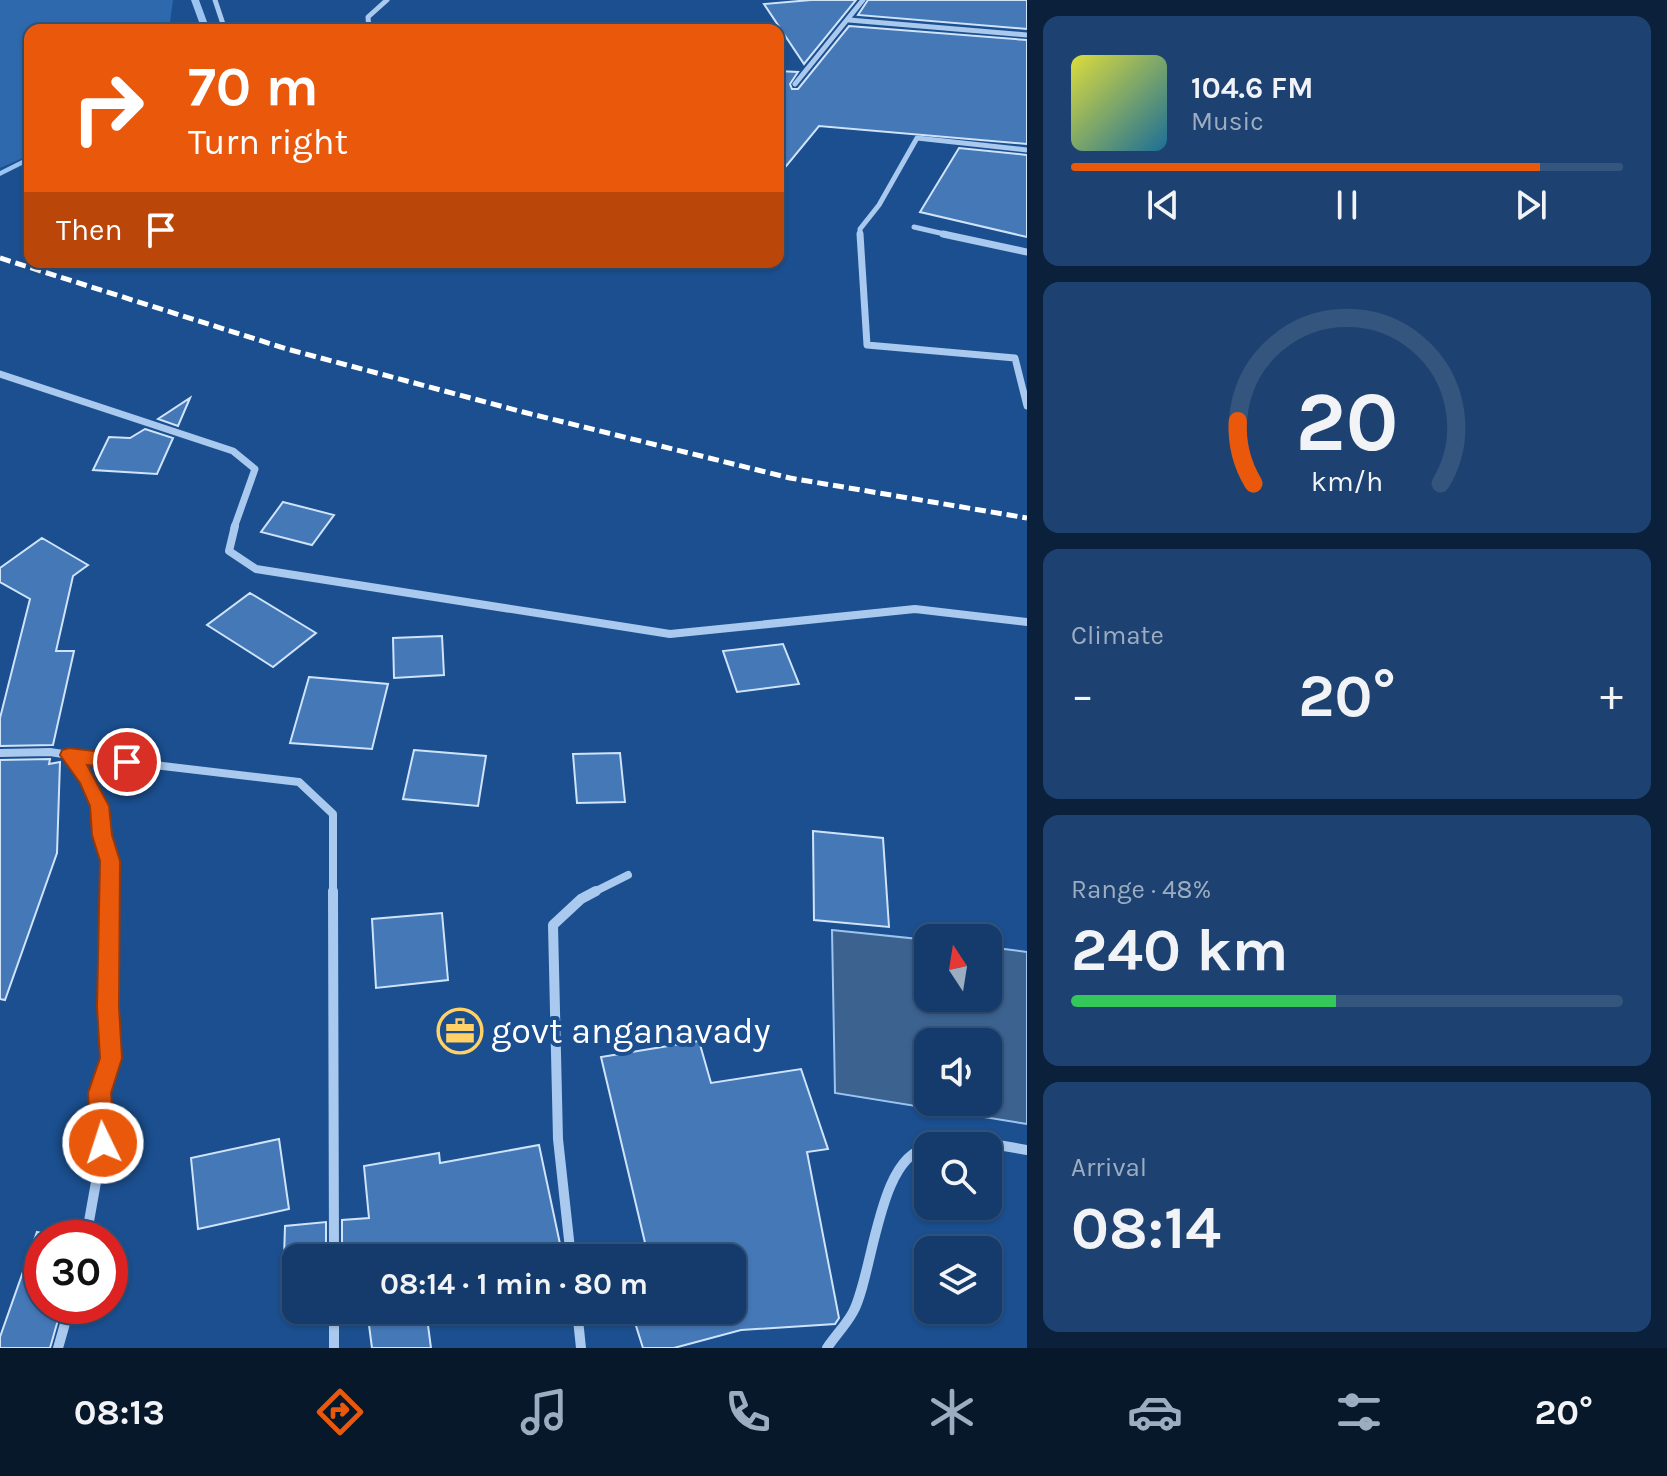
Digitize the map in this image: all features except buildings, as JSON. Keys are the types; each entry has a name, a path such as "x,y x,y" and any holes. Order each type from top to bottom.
{"street":[{"path":"215,0 223,24"},
{"path":"369,24 368,17 387,0"},
{"path":"795,84 863,0"},
{"path":"849,20 1027,35"},
{"path":"1027,150 917,138 879,205 860,229 867,345 1015,358 1027,406"},
{"path":"914,227 1027,252"},
{"path":"0,374 233,451 255,469 238,511 229,551 256,569 670,634 915,609 1027,622"},
{"path":"0,753 50,752 299,782 333,814 334,1244"},
{"path":"69,755 88,779 99,806 102,835 110,861 108,1007 111,1058 100,1093 103,1143 89,1220"},
{"path":"569,1244 558,1139 553,925 581,899 628,875"},
{"path":"1002,1146 1027,1150"},
{"path":"827,1348 854,1311 895,1173 914,1154"},
{"path":"58,1348 65,1324"},
{"path":"334,1324 334,1348"},
{"path":"578,1324 581,1348"}],"shaded area":[{"path":"0,0 173,0 170,24 24,24 24,158 0,168"},
{"path":"832,930 914,939 914,1012 1002,1012 1002,949 1027,952 1027,1124 977,1116 1002,1116 1002,1028 914,1028 914,1106 835,1093"}],"waterway":[{"path":"195,0 204,24"},
{"path":"0,174 24,161"}],"railway":[{"path":"0,258 24,266"},
{"path":"32,268 287,349 523,412 790,478 1027,518"}],"place":[{"name":"govt anganavady","path":"460,1031"}],"route":[{"path":"103,1143 100,1093 111,1058 107,897 110,861 102,835 99,806 88,779 69,755 127,762"}]}
